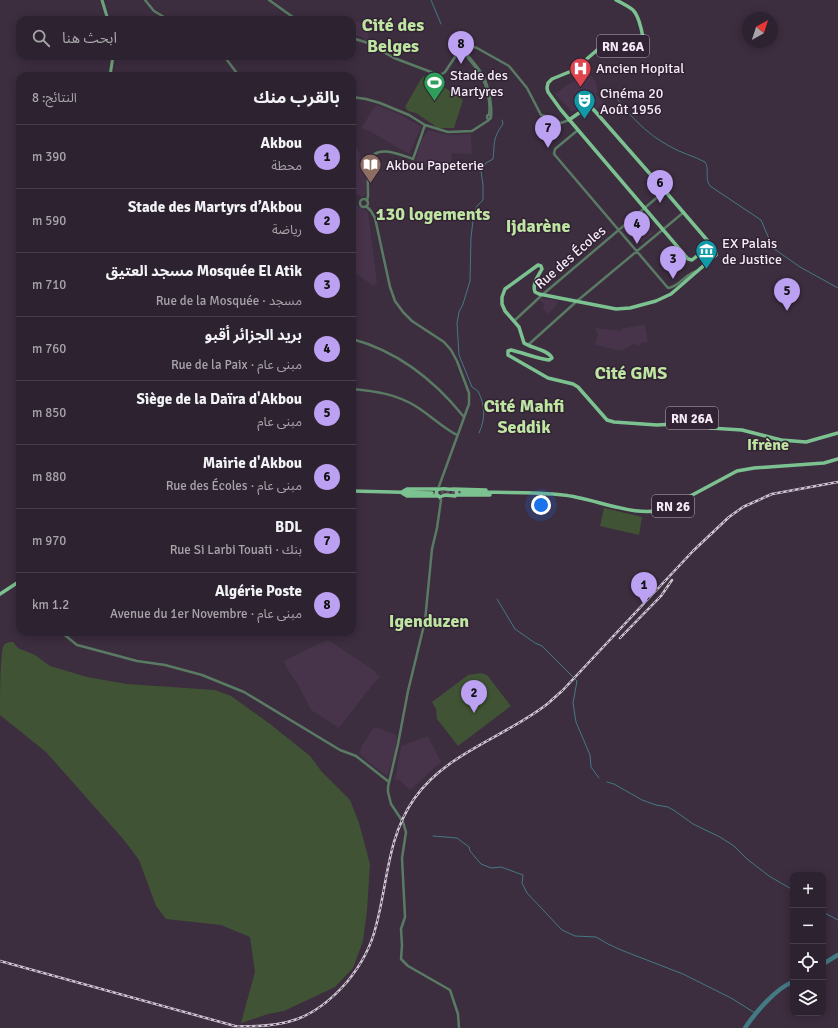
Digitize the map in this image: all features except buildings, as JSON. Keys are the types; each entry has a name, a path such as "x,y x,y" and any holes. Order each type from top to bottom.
{"main road":[{"path":"102,0 107,16"},
{"name":"RN 26A","path":"616,0 632,9 637,16 643,40 642,46 637,49 618,45 605,45 574,70 556,77 548,83 548,92 569,120 688,259 692,260 711,245"},
{"path":"110,72 112,60"},
{"path":"528,345 522,340 520,329 504,311 502,304 503,292 510,285 539,265 542,269 537,277 534,287 536,292 542,295 616,309 630,308 656,301 671,294 716,255 716,251 684,212 593,109 590,107 586,108 569,120"},
{"name":"RN 26A","path":"528,345 548,353 552,358 549,360 511,350 508,350 507,354 541,375 557,381 573,384 607,420 614,422 657,425 674,424 684,419 693,418 700,420 710,428 742,430 781,440 806,442 838,433"},
{"name":"RN 26","path":"462,492 563,495 636,511 656,512 672,506 710,487 730,474 754,468 824,463 838,459"},
{"name":"RN 26","path":"401,492 406,489 438,489 495,490 501,493"},
{"path":"438,489 436,493 440,498"},
{"path":"456,490 456,495"},
{"name":"RN 26","path":"356,491 432,493"},
{"name":"RN 26","path":"401,492 407,496 440,498 444,496 456,495 495,495 501,493"},
{"path":"0,594 16,584"}],"street":[{"path":"145,0 154,11 162,16"},
{"path":"269,0 291,16"},
{"path":"356,39 368,43 394,58 439,75 445,72 462,52 464,47"},
{"path":"356,98 380,103 409,115 425,125 448,132 472,131 480,127 489,117 491,102 485,78 477,66 462,52 460,46 471,46 509,66 528,88 541,115 550,117 561,123 569,120"},
{"path":"227,60 237,72"},
{"path":"366,206 368,203 369,162 374,155 380,152 390,152 413,159 425,125"},
{"path":"578,130 555,149 554,154 617,230 668,288 674,287 693,272 698,271"},
{"name":"Rue des Écoles","path":"514,322 542,295 660,195"},
{"path":"367,200 363,199 360,202 361,206 366,206 375,218 390,287 395,300 403,312 412,321 444,342 457,360 469,393 469,404 438,489"},
{"path":"528,345 577,301 684,212"},
{"path":"356,340 370,344 416,371 448,397 464,417"},
{"path":"356,389 387,393 406,401 416,406 457,435"},
{"path":"442,480 447,490"},
{"path":"440,498 437,528 432,549 425,621 408,691 389,782 389,798 403,822 406,832 402,858 404,917 401,929 401,959 408,966 450,990 458,1014 459,1028"},
{"path":"66,636 76,645 137,661 165,665 202,675 244,692 340,750 356,756 389,782"}],"shaded area":[{"path":"356,21 368,25 369,40 364,40 363,37 356,35"},
{"name":"Ancien Hopital","path":"587,71 596,82 598,92 596,94 604,104 597,109 591,102 589,104 584,104 572,112 555,94"},
{"path":"376,105 399,114 421,126 409,154 373,133 361,128"},
{"path":"428,130 448,135 471,134 472,154 452,153 450,172 415,161 421,141"},
{"path":"356,147 365,167 366,190 365,195 362,197 356,194"},
{"path":"357,205 368,212 377,282 374,286 356,274"},
{"path":"639,215 654,233 642,243 633,233 628,238 621,230"},
{"path":"542,298 559,301 549,314 542,309 545,305 540,300"},
{"path":"645,324 648,342 641,343 640,346 633,344 620,351 596,345 595,343 598,335 595,328 621,331 621,329"},
{"path":"328,640 375,671 375,673 380,677 339,728 311,710 284,661"},
{"path":"376,727 395,734 397,737 395,753 387,776 369,763 359,753 373,728"},
{"path":"428,736 441,762 410,790 399,780 395,780 401,746"}],"green space":[{"name":"Stade des Martyres","path":"424,76 429,77 463,100 454,128 438,128 416,113 408,111 405,107"},
{"path":"604,508 642,517 639,535 600,526"},
{"path":"13,642 18,648 35,655 50,666 87,677 127,684 215,690 231,696 270,724 310,756 322,772 350,800 359,823 370,864 367,911 363,941 353,968 335,987 284,1011 268,1014 241,1023 255,972 250,937 221,925 166,919 156,906 139,860 124,840 46,752 0,715 3,647 6,643"},
{"path":"481,673 487,675 511,706 458,746 437,719 436,709 432,702 468,675"}],"waterway":[{"path":"431,0 441,24"},
{"path":"610,90 630,115 644,129 675,149 705,162 707,167 707,179 710,186 761,220 773,248 800,267 838,288"},
{"path":"479,433 484,417 483,406 478,391 472,387 459,355 457,323 459,312 470,281 471,237 474,213 477,206 483,200 481,171 486,163 493,159 495,141 503,124 502,120"},
{"path":"497,599 515,629 542,646 577,681 573,703 576,722 590,755 591,767 599,778"},
{"path":"607,782 614,784 642,800 668,807 693,824 720,837 734,846 747,859 769,876 790,888"},
{"path":"433,836 457,838 469,847 470,851 481,864 491,868 501,867 523,875 522,883 527,893 562,930 575,936 596,937 621,950 683,974 731,998 755,1013"},
{"path":"826,914 838,920"},
{"path":"826,962 838,955"},
{"path":"745,1028 754,1015 773,995 790,983"}],"tunnel":[{"path":"435,493 462,492"}],"railway":[{"path":"0,961 235,1026 284,1023 310,1013 335,995 347,982 365,956 376,926 389,861 398,829 414,799 427,783 458,758 529,717 550,702 693,551 729,517 743,507 772,494 838,482"},
{"path":"620,638 661,596 672,580"}],"place":[{"name":"Algérie Poste","path":"461,64"},
{"name":"Ancien Hopital","path":"580,88"},
{"name":"Stade des Martyres","path":"435,102"},
{"name":"Cinéma 20 Août 1956","path":"585,120"},
{"name":"BDL","path":"548,148"},
{"name":"Akbou Papeterie","path":"371,184"},
{"name":"Mairie d'Akbou","path":"660,203"},
{"name":"بريد الجزائر أقبو","path":"637,244"},
{"name":"EX Palais de Justice","path":"707,270"},
{"name":"Mosquée El Atik مسجد العتيق","path":"673,279"},
{"name":"Siège de la Daïra d'Akbou","path":"787,311"},
{"name":"Akbou","path":"644,605"},
{"name":"Stade des Martyrs d’Akbou","path":"474,713"}],"district":[{"name":"Cité des Belges","path":"393,35"},
{"name":"130 logements","path":"433,214"},
{"name":"Ijdarène","path":"538,226"},
{"name":"Cité GMS","path":"631,373"},
{"name":"Cité Mahfi Seddik","path":"524,416"},
{"name":"Ifrène","path":"768,444"},
{"name":"Igenduzen","path":"429,621"}]}
